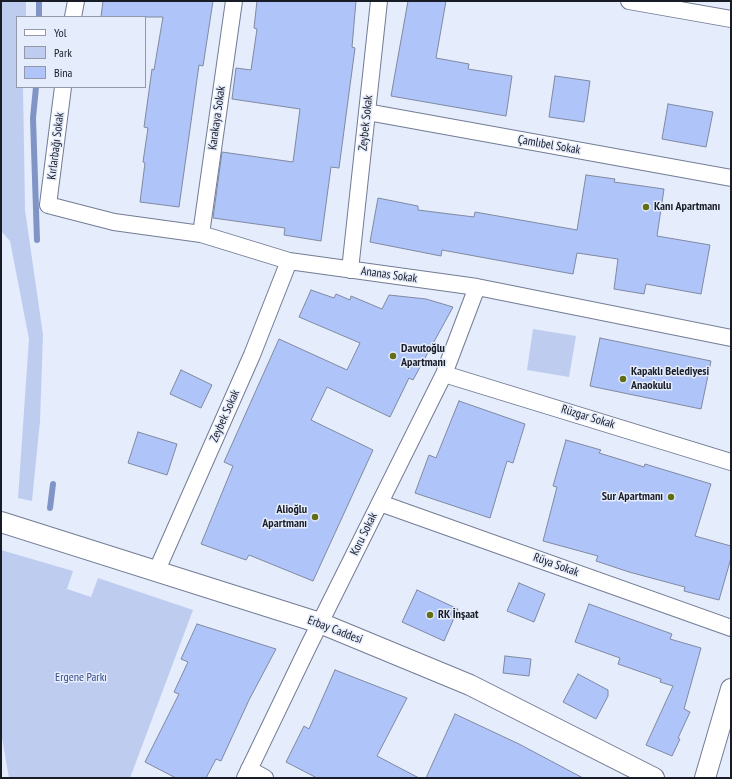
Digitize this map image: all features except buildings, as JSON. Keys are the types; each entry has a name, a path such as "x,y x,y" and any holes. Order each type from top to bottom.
{"street":[{"path":"73,16 76,1"},
{"name":"Karakaya Sokak","path":"201,234 234,1"},
{"name":"Zeybek Sokak","path":"350,270 380,1"},
{"path":"629,1 731,19"},
{"name":"Kırlarbağı Sokak","path":"48,205 63,88"},
{"name":"Çamlıbel Sokak","path":"367,112 731,178"},
{"name":"Ananas Sokak","path":"48,205 114,222 201,234 289,261 477,287 731,338"},
{"name":"Zeybek Sokak","path":"157,570 252,355 289,261"},
{"name":"Koru Sokak","path":"247,774 320,623 444,374 477,287"},
{"name":"Rüzgar Sokak","path":"444,374 731,462"},
{"name":"Rüya Sokak","path":"380,503 731,628"},
{"name":"Erbay Caddesi","path":"1,522 157,570 320,623 470,685 654,778"},
{"path":"705,778 731,689"},
{"path":"247,774 265,778"}],"green space":[{"path":"1,1 26,1 26,16 16,16 16,88 23,88 25,210 43,335 40,421 32,501 18,498 29,339 10,241 1,231"},
{"path":"533,329 576,336 569,377 527,370"},
{"name":"Ergene Parkı","path":"1,550 73,571 67,589 91,597 98,578 193,610 130,778 9,778 1,732"}],"waterway":[{"path":"39,1 39,16"},
{"path":"36,88 33,118 37,240"},
{"path":"50,508 53,484"}],"place":[{"name":"Kanı Apartmanı","path":"646,207"},
{"name":"Davutoğlu Apartmanı","path":"393,356"},
{"name":"Kapaklı Belediyesi Anaokulu","path":"623,379"},
{"name":"Sur Apartmanı","path":"671,497"},
{"name":"Alioğlu Apartmanı","path":"315,517"},
{"name":"RK İnşaat","path":"430,615"}]}
